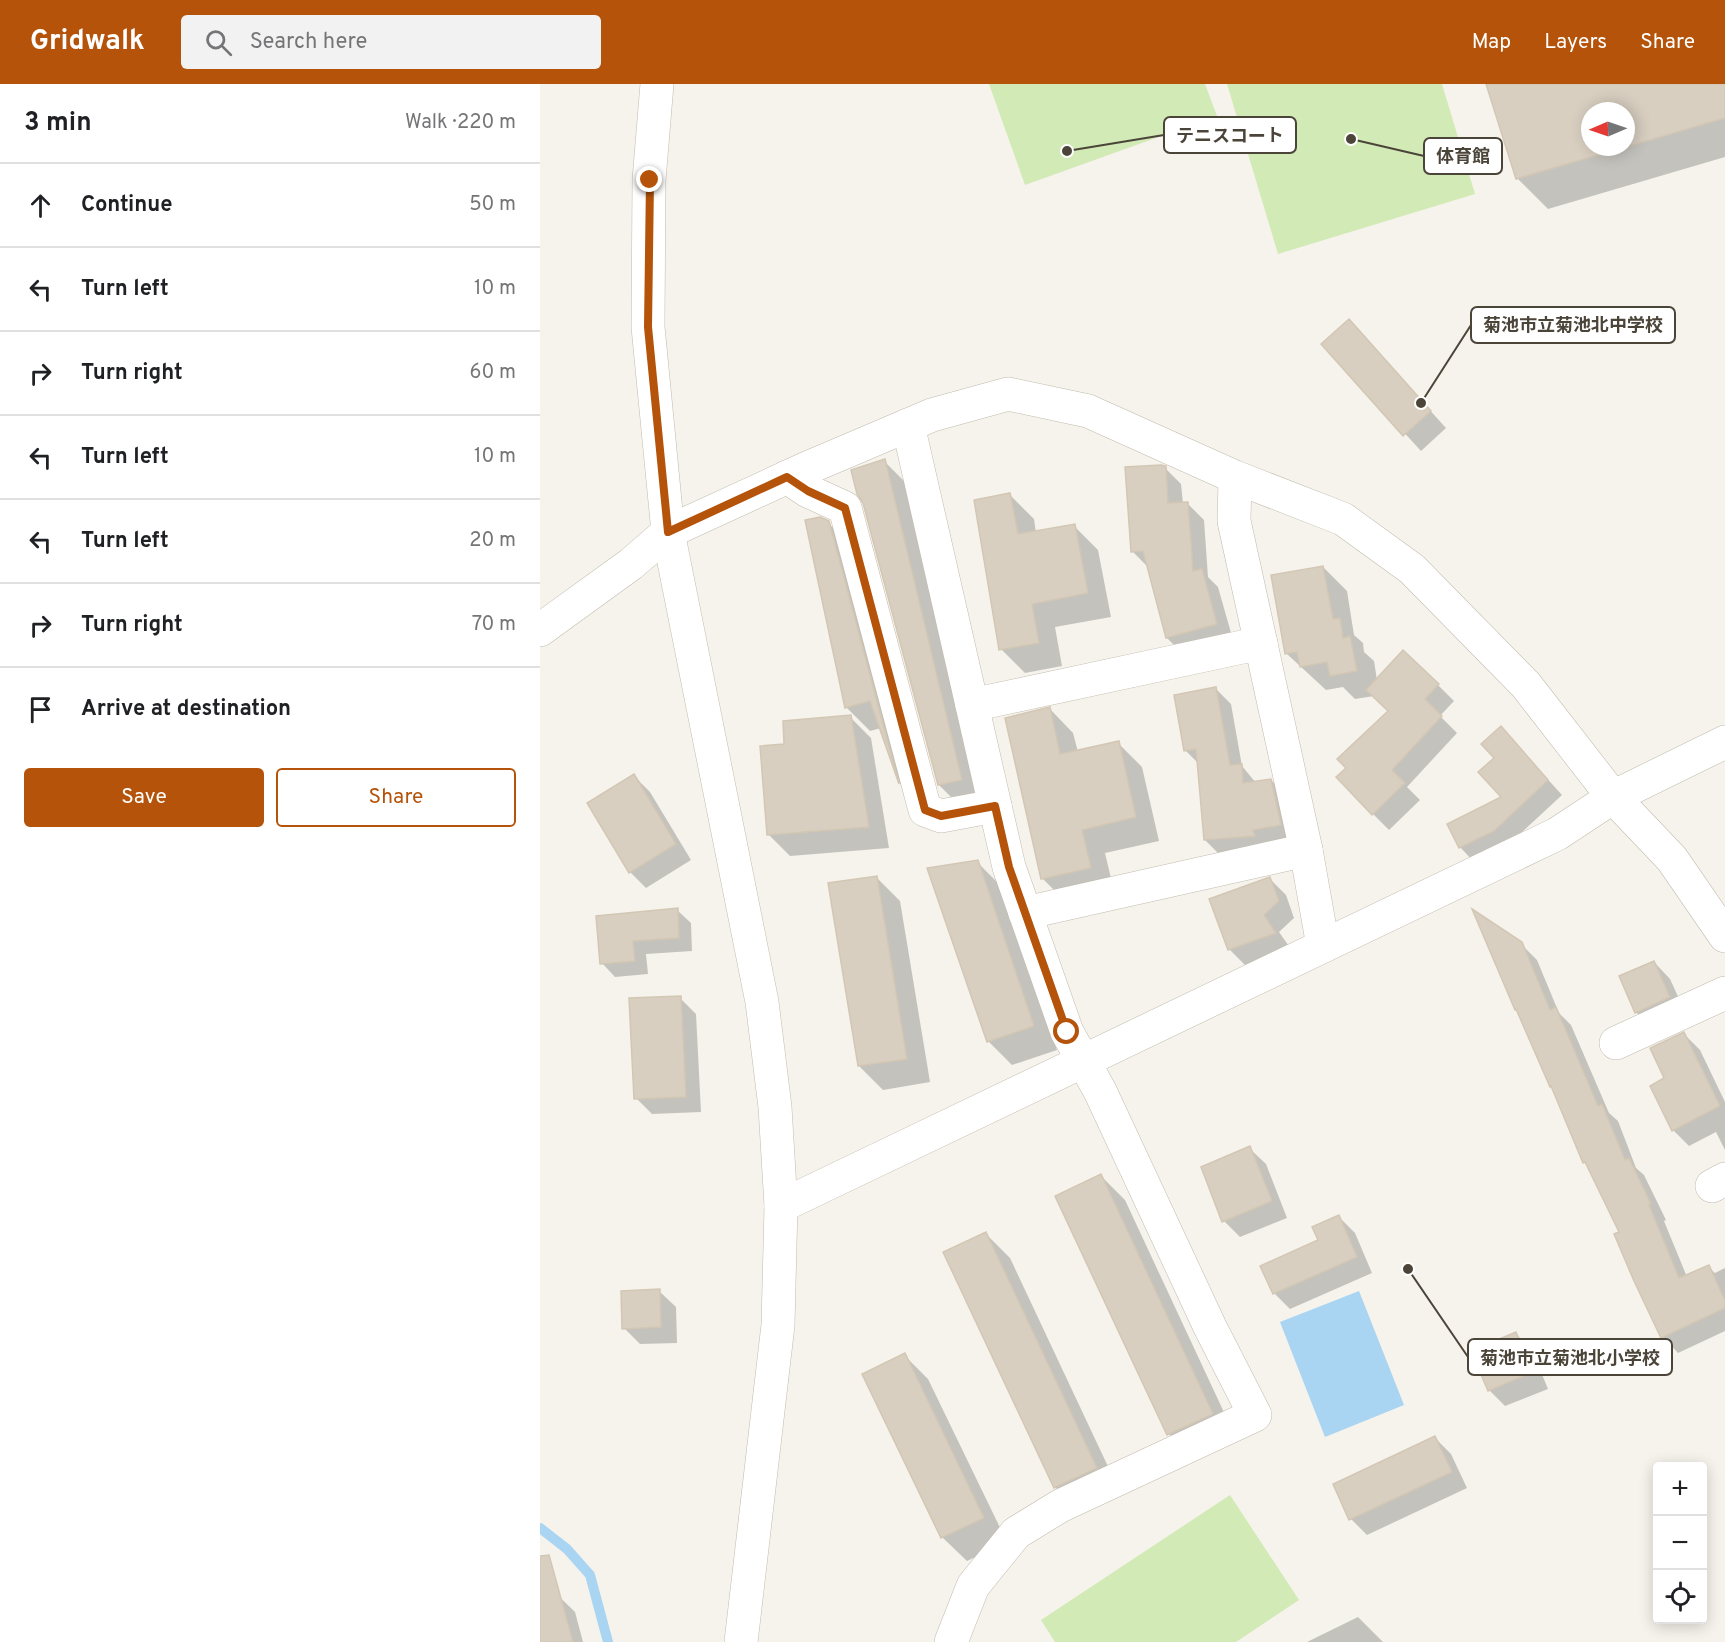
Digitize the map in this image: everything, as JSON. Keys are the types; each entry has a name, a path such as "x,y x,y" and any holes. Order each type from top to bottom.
{"street":[{"path":"657,84 650,180 648,327 668,532 762,1002 775,1107 781,1206 778,1325 741,1642"},
{"path":"540,630 631,564 668,532 787,477 932,415 1008,394 1088,411 1235,477 1342,519 1412,568 1526,685 1613,797 1672,859 1725,936"},
{"path":"908,425 1009,867 1025,913 1067,1032 1100,1091 1210,1327 1255,1416 1060,1506 1016,1533 973,1586 951,1642"},
{"path":"787,477 808,491 845,508 925,810 941,816 995,806"},
{"path":"1235,477 1234,520 1306,850 1323,946"},
{"path":"972,705 1261,643"},
{"path":"781,1206 1557,834 1613,797 1725,742"},
{"path":"1025,913 1306,850"},
{"path":"1616,1043 1725,993"}],"green space":[{"path":"989,84 1205,84 1217,116 1025,185"},
{"path":"1227,84 1442,84 1475,194 1278,254"},
{"path":"1230,1495 1299,1600 1236,1642 1055,1642 1041,1620"}],"water":[{"path":"1359,1291 1404,1405 1325,1437 1280,1322"}],"building":[{"path":"1486,84 1725,84 1725,118 1635,144 1635,102 1581,102 1581,156 1594,156 1516,179"},
{"path":"1349,319 1431,411 1403,436 1321,344"},
{"path":"885,459 962,780 938,785 863,503 857,494 851,470"},
{"path":"1166,466 1168,503 1188,502 1193,571 1202,569 1217,624 1166,638 1143,551 1131,552 1125,467"},
{"path":"1010,493 1018,534 1075,524 1088,593 1032,604 1039,643 999,650 974,500"},
{"path":"820,517 829,521 899,784 870,701 845,708 805,520"},
{"path":"1323,566 1333,619 1340,618 1343,638 1350,636 1357,671 1330,676 1327,662 1300,667 1297,652 1285,654 1271,575"},
{"path":"1403,650 1439,684 1425,699 1442,716 1392,770 1405,783 1372,815 1336,777 1346,768 1337,759 1388,711 1366,690"},
{"path":"1216,687 1230,765 1242,764 1243,783 1271,779 1281,825 1253,830 1255,836 1204,840 1196,749 1184,751 1174,695"},
{"path":"1050,707 1060,754 1119,741 1136,817 1082,830 1091,868 1041,879 1005,718"},
{"path":"851,715 869,827 767,835 760,746 784,744 783,721"},
{"path":"1501,726 1548,780 1494,831 1459,848 1447,824 1501,797 1478,772 1494,758 1481,744"},
{"path":"634,774 676,844 629,873 587,803"},
{"path":"978,860 1034,1026 987,1042 927,868"},
{"path":"877,876 907,1059 858,1066 828,883"},
{"path":"1270,877 1279,901 1264,915 1276,933 1228,950 1209,899"},
{"path":"678,908 679,938 633,941 635,961 600,964 596,916"},
{"path":"1472,909 1522,942 1550,1010 1556,1007 1598,1106 1602,1104 1625,1160 1629,1158 1651,1204 1649,1205 1679,1278 1709,1265 1725,1301 1725,1308 1661,1338 1614,1234 1619,1232 1585,1162 1583,1163"},
{"path":"1654,961 1670,997 1635,1013 1619,976"},
{"path":"681,996 686,1097 634,1099 629,998"},
{"path":"1684,1032 1720,1106 1672,1131 1650,1086 1664,1078 1650,1048"},
{"path":"1250,1146 1272,1201 1222,1222 1201,1167"},
{"path":"1101,1174 1213,1414 1167,1435 1055,1196"},
{"path":"1339,1215 1357,1257 1273,1294 1260,1266 1318,1240 1312,1227"},
{"path":"986,1232 1097,1468 1054,1488 943,1252"},
{"path":"660,1289 661,1327 622,1329 621,1291"},
{"path":"1516,1332 1533,1372 1488,1391 1471,1351"},
{"path":"905,1353 984,1518 941,1538 862,1374"},
{"path":"1435,1436 1452,1472 1349,1520 1333,1484"},
{"path":"549,1555 573,1642 540,1642 540,1556"}],"waterway":[{"path":"540,1528 567,1549 590,1575 608,1642"}],"place":[{"name":"体育館","path":"1351,139"},
{"name":"テニスコート","path":"1067,151"},
{"name":"菊池市立菊池北中学校","path":"1421,403"},
{"name":"菊池市立菊池北小学校","path":"1408,1269"}],"route":[{"path":"650,180 648,327 668,532 787,477 808,491 845,508 925,810 941,816 995,806 1009,867 1067,1032"}]}
